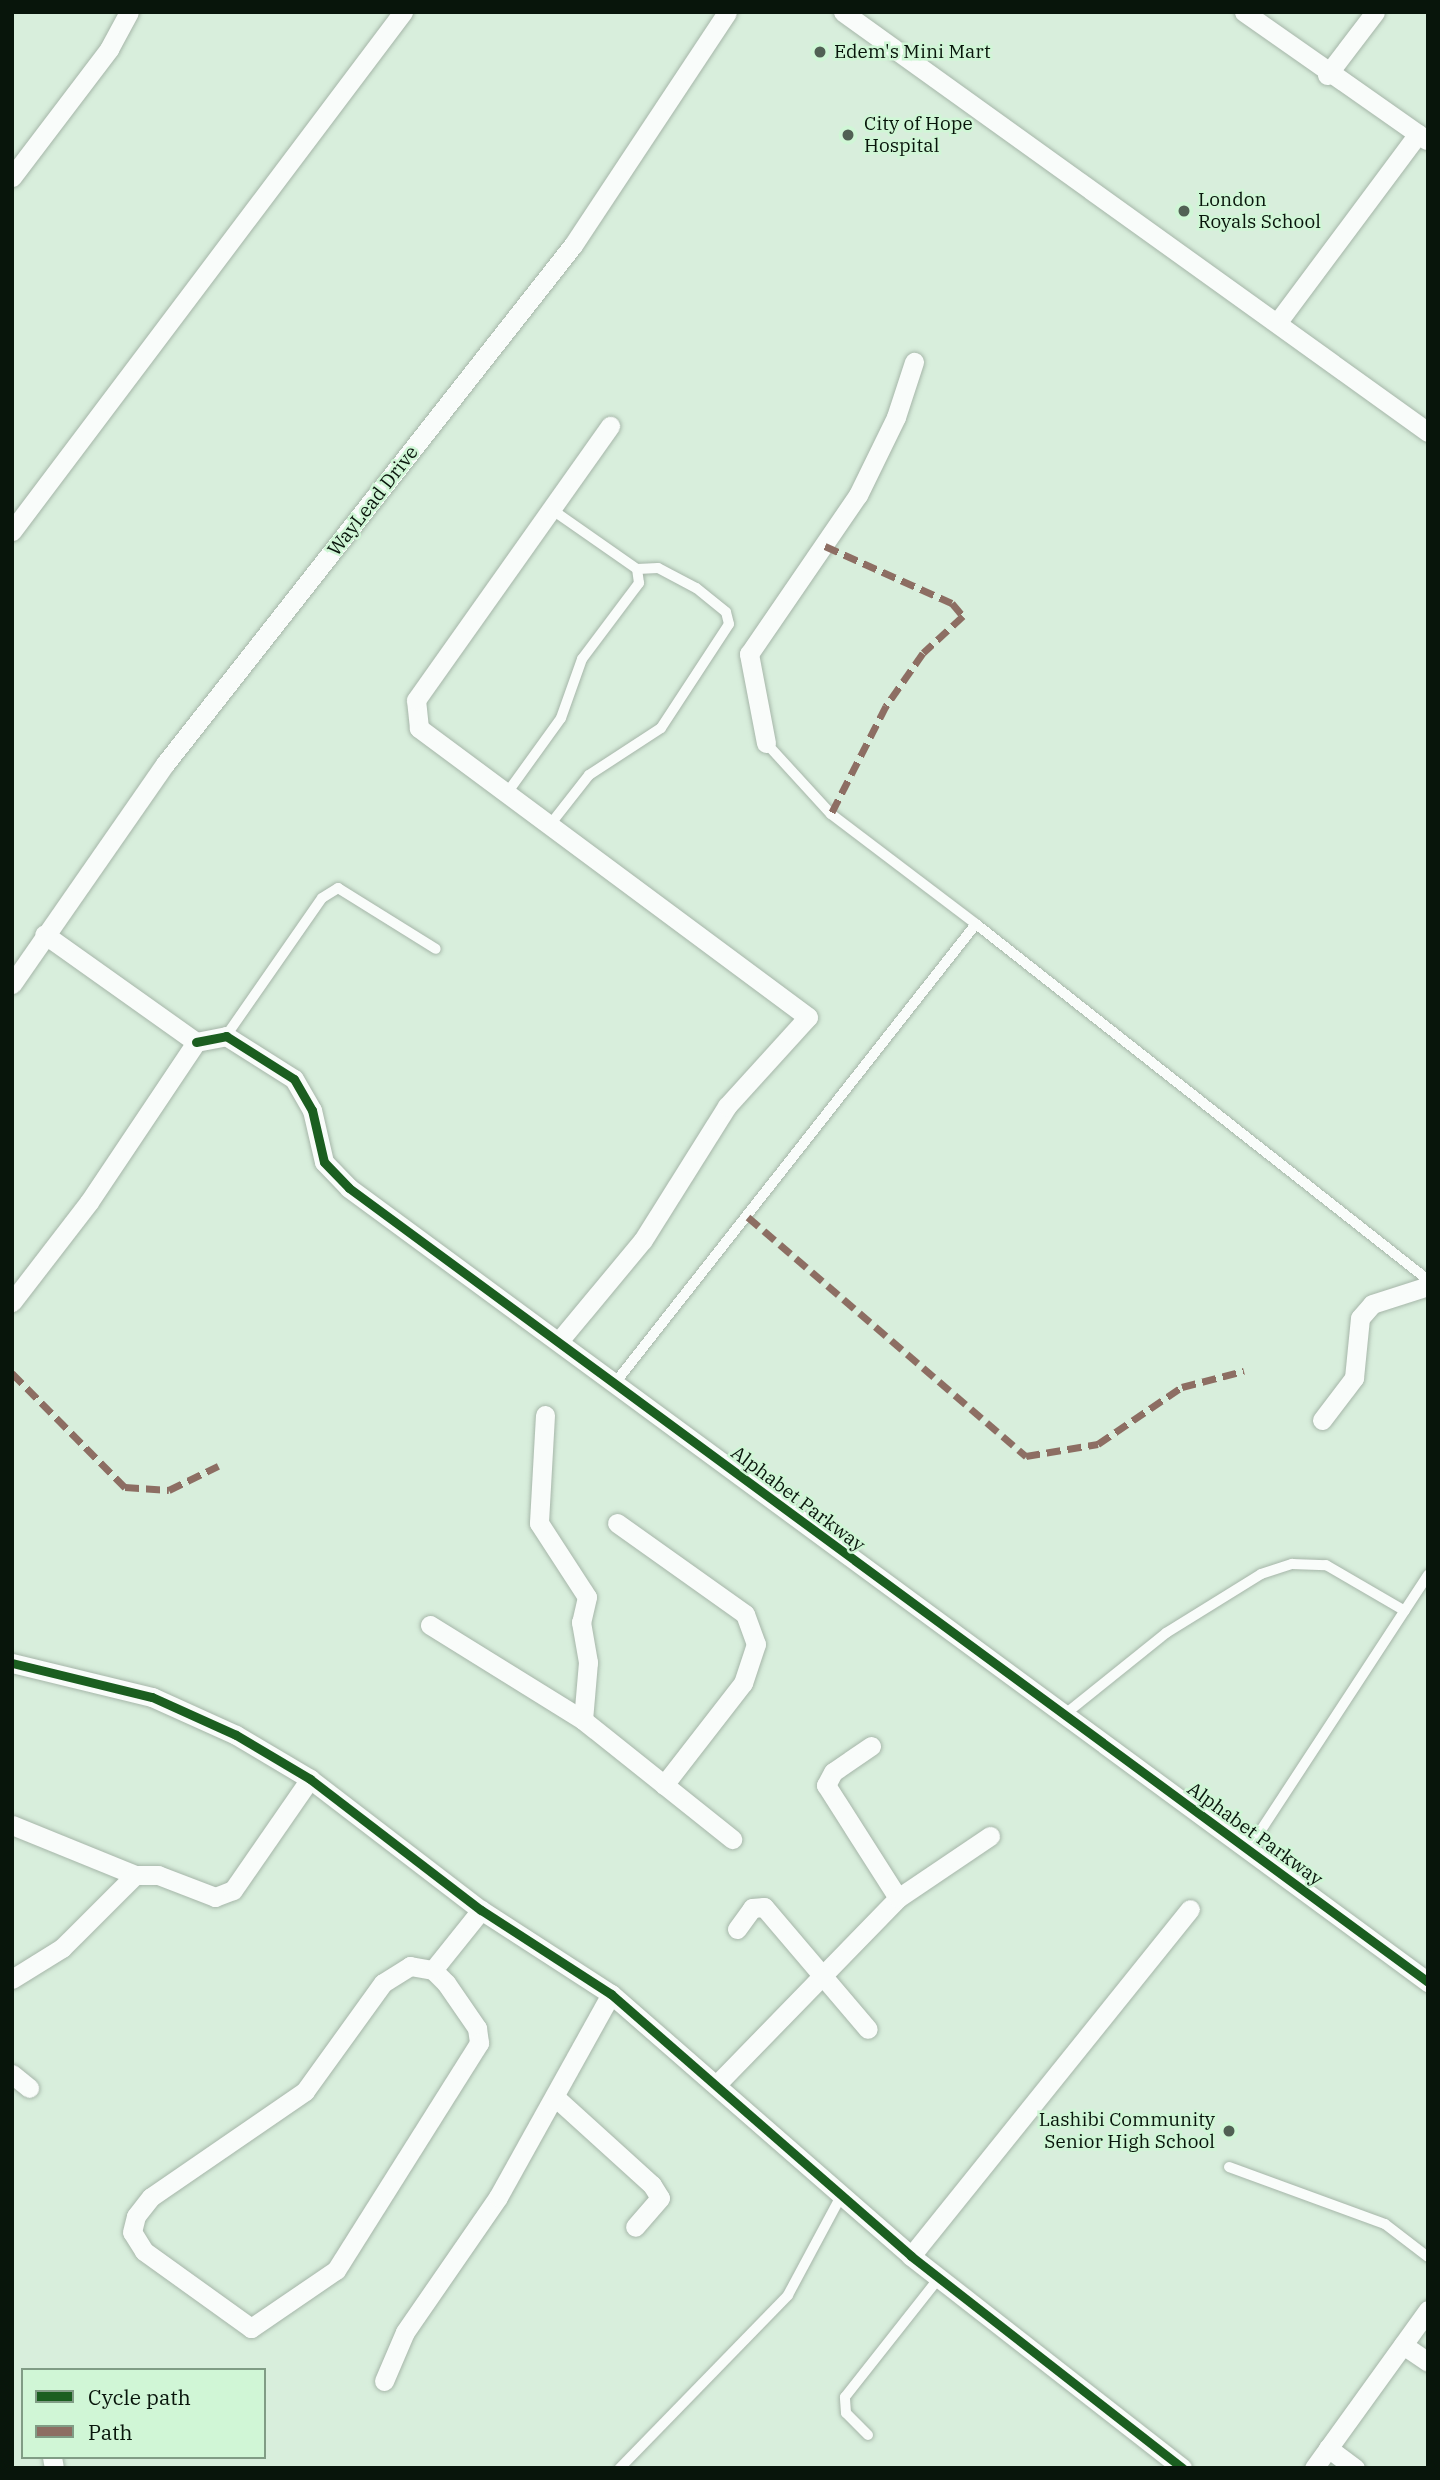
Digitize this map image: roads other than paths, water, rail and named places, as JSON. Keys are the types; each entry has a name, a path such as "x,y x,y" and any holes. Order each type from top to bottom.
{"street":[{"path":"12,177 129,12"},
{"path":"12,531 403,12"},
{"name":"WayLead Drive","path":"12,984 44,934 165,764 573,246 727,12"},
{"path":"843,12 1428,432"},
{"path":"1244,12 1327,75 1423,137 1277,323"},
{"path":"1327,75 1375,12"},
{"path":"766,743 749,654 858,495 896,417 914,362"},
{"path":"559,1341 643,1240 727,1107 808,1017 419,728 416,700 610,426"},
{"path":"44,934 196,1042"},
{"path":"12,1302 89,1202 196,1042 226,1036"},
{"name":"Alphabet Parkway","path":"226,1036 294,1079 312,1110 324,1161 349,1188 1428,1982"},
{"path":"1322,1420 1354,1378 1360,1318 1372,1304 1428,1286"},
{"path":"545,1415 539,1523 587,1597 581,1622 587,1662 583,1720"},
{"path":"617,1523 745,1614 756,1644 743,1683 664,1785"},
{"path":"430,1625 583,1720 732,1839"},
{"path":"12,1663 152,1697 236,1735 310,1780 481,1910 611,1994 719,2082 841,2196 911,2256 1182,2468"},
{"path":"871,1746 833,1772 826,1785 898,1898"},
{"path":"12,1825 135,1875 158,1875 215,1897 233,1889 310,1780"},
{"path":"719,2082 898,1898 990,1836"},
{"path":"12,1979 62,1948 135,1875"},
{"path":"737,1929 752,1908 764,1907 824,1974 868,2029"},
{"path":"911,2256 1190,1909"},
{"path":"433,1970 481,1910"},
{"path":"410,1966 433,1970 477,2028 479,2043 336,2270 251,2328 144,2251 132,2232 151,2197 305,2091 383,1983 410,1966"},
{"path":"384,2381 405,2332 498,2197 611,1994"},
{"path":"12,2074 29,2088"},
{"path":"555,2097 652,2185 660,2199 635,2227"},
{"path":"1314,2468 1428,2310"},
{"path":"1403,2345 1428,2362"},
{"path":"1328,2448 1355,2468"}],"lane":[{"path":"549,826 589,775 662,728 729,624 726,612 695,587 658,568 637,569 551,509"},
{"path":"507,793 561,718 582,659 632,600 637,569"},
{"path":"766,743 831,814 976,924 1428,1280"},
{"path":"226,1036 322,898 338,888 436,949"},
{"path":"615,1383 976,924"},
{"path":"1063,1716 1167,1633 1282,1567 1326,1565 1405,1611"},
{"path":"1248,1850 1428,1575"},
{"path":"1228,2167 1385,2224 1428,2257"},
{"path":"620,2468 788,2295 841,2196"},
{"path":"868,2435 846,2413 845,2397 939,2278"}],"place":[{"name":"Edem's Mini Mart","path":"820,52"},
{"name":"City of Hope Hospital","path":"848,135"},
{"name":"London Royals School","path":"1184,211"},
{"name":"Lashibi Community Senior High School","path":"1229,2131"}]}
